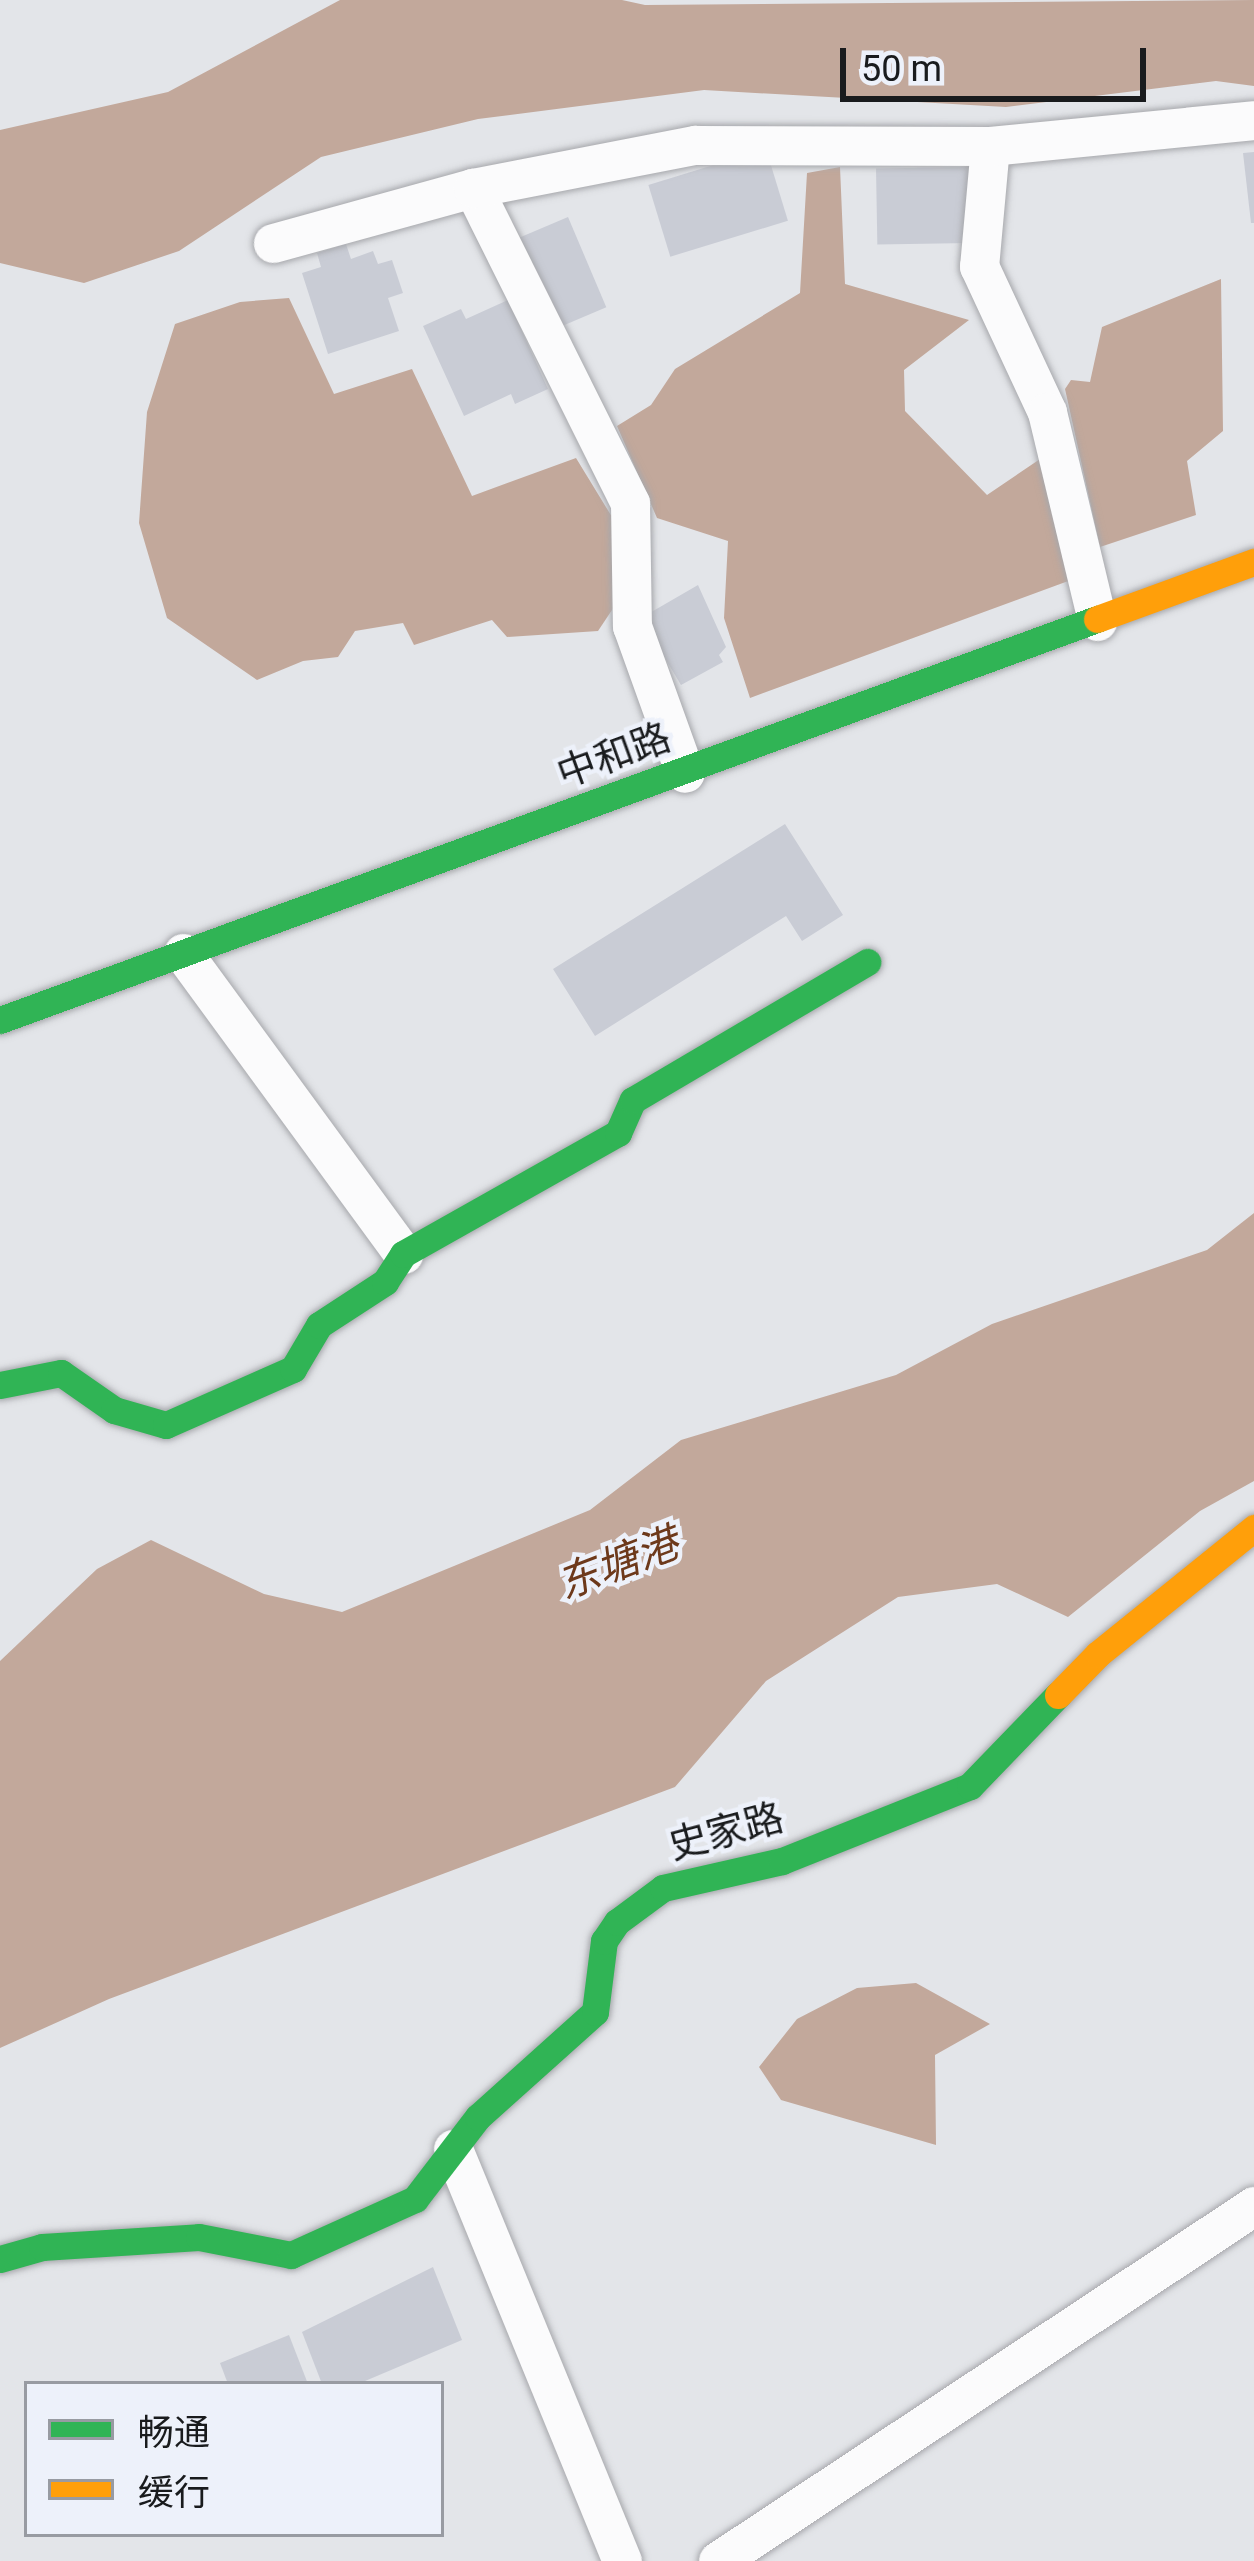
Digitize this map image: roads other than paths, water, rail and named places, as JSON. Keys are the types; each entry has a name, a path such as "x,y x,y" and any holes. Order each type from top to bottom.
{"street":[{"path":"274,243 473,188 695,145 990,146 1254,120"},
{"path":"990,146 979,266 1047,412 1097,621"},
{"path":"473,188 630,503 632,626 685,773"},
{"name":"中和路","path":"0,1020 1254,562"},
{"path":"183,953 403,1254"},
{"path":"0,1385 61,1373 114,1410 166,1425 293,1369 320,1325 386,1282 403,1254 618,1133 633,1100 867,962"},
{"name":"史家路","path":"0,2258 41,2247 199,2237 291,2254 415,2199 478,2116 596,2012 604,1941 628,1913 663,1888 782,1861 970,1786 1098,1654 1254,1528"},
{"path":"453,2149 622,2561"},
{"path":"718,2561 1254,2206"}],"water":[{"path":"340,0 622,0 645,5 1254,0 1254,86 1216,81 1006,107 704,90 478,119 321,157 179,251 84,283 0,263 0,130 168,92"},
{"path":"840,167 845,284 969,320 904,370 905,411 987,495 1046,455 1071,580 750,698 724,618 728,541 657,518 617,426 651,405 675,369 800,293 807,173"},
{"path":"1221,279 1223,431 1187,461 1196,515 1100,547 1065,389 1071,380 1090,382 1102,327"},
{"path":"289,298 334,394 412,369 472,496 576,458 620,530 624,592 598,631 507,637 492,620 414,645 403,623 355,631 338,657 303,661 257,680 167,618 139,523 147,412 175,324 240,302"},
{"name":"东塘港","path":"1254,1213 1254,1481 1200,1511 1068,1617 997,1584 898,1597 766,1681 675,1787 109,1999 0,2048 0,1661 97,1569 151,1540 264,1594 342,1612 590,1510 681,1440 896,1375 992,1324 1207,1250"},
{"path":"916,1983 990,2024 935,2055 936,2145 781,2100 759,2067 797,2019 857,1988"}]}
